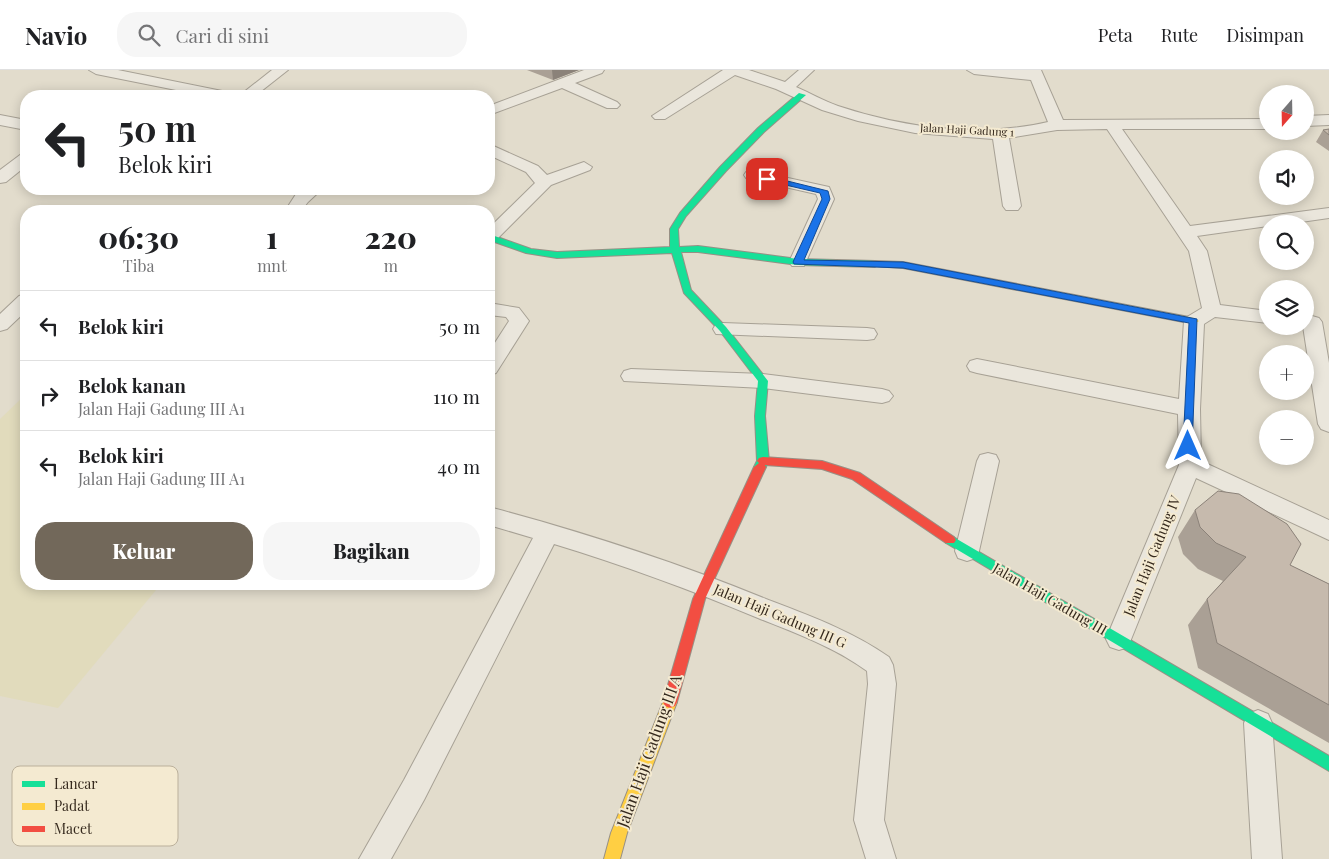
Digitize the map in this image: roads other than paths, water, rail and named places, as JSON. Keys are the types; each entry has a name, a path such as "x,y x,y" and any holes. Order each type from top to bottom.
{"street":[{"path":"96,70 197,90"},
{"path":"156,82 173,70"},
{"path":"254,90 281,70"},
{"path":"495,109 565,84 597,70"},
{"path":"660,116 734,70"},
{"name":"Jalan Haji Gadung 1","path":"734,70 787,88 833,109 897,126 937,131 1000,134 1037,132 1057,125 1259,124"},
{"path":"787,88 807,70"},
{"path":"974,70 1035,73 1057,125"},
{"path":"565,84 612,105"},
{"path":"705,585 763,461 760,416 763,381 723,329 687,291 675,249 674,229 683,215 761,130 802,95"},
{"path":"0,120 20,124"},
{"path":"1314,121 1329,120"},
{"name":"Jalan Haji Gadung IV","path":"1111,124 1198,251 1203,315 1188,409 1190,465 1118,639"},
{"path":"1000,134 1012,206"},
{"path":"495,152 532,169 544,182"},
{"path":"0,178 20,163"},
{"path":"495,231 542,187 544,182 584,166"},
{"path":"752,175 824,191 826,199 798,262"},
{"path":"297,205 306,195"},
{"path":"1186,232 1329,213"},
{"path":"495,239 529,251 557,255 675,249 798,262 903,265 1203,315 1259,316"},
{"path":"0,325 20,306"},
{"path":"495,310 512,312 519,321 495,356"},
{"path":"1315,323 1329,424"},
{"path":"723,329 866,334"},
{"path":"977,366 1108,391 1188,409"},
{"path":"631,376 763,381 882,396"},
{"name":"Jalan Haji Gadung III","path":"763,461 822,465 856,476 967,551 1329,764"},
{"path":"967,551 988,461"},
{"path":"1190,465 1329,531"},
{"name":"Jalan Haji Gadung III G","path":"495,518 548,532 705,585 860,650 880,665 882,684 869,820 881,859"},
{"path":"374,859 414,790 548,532"},
{"name":"Jalan Haji Gadung III A","path":"612,859 619,833 668,708 705,585"},
{"path":"1258,723 1267,859"}]}
